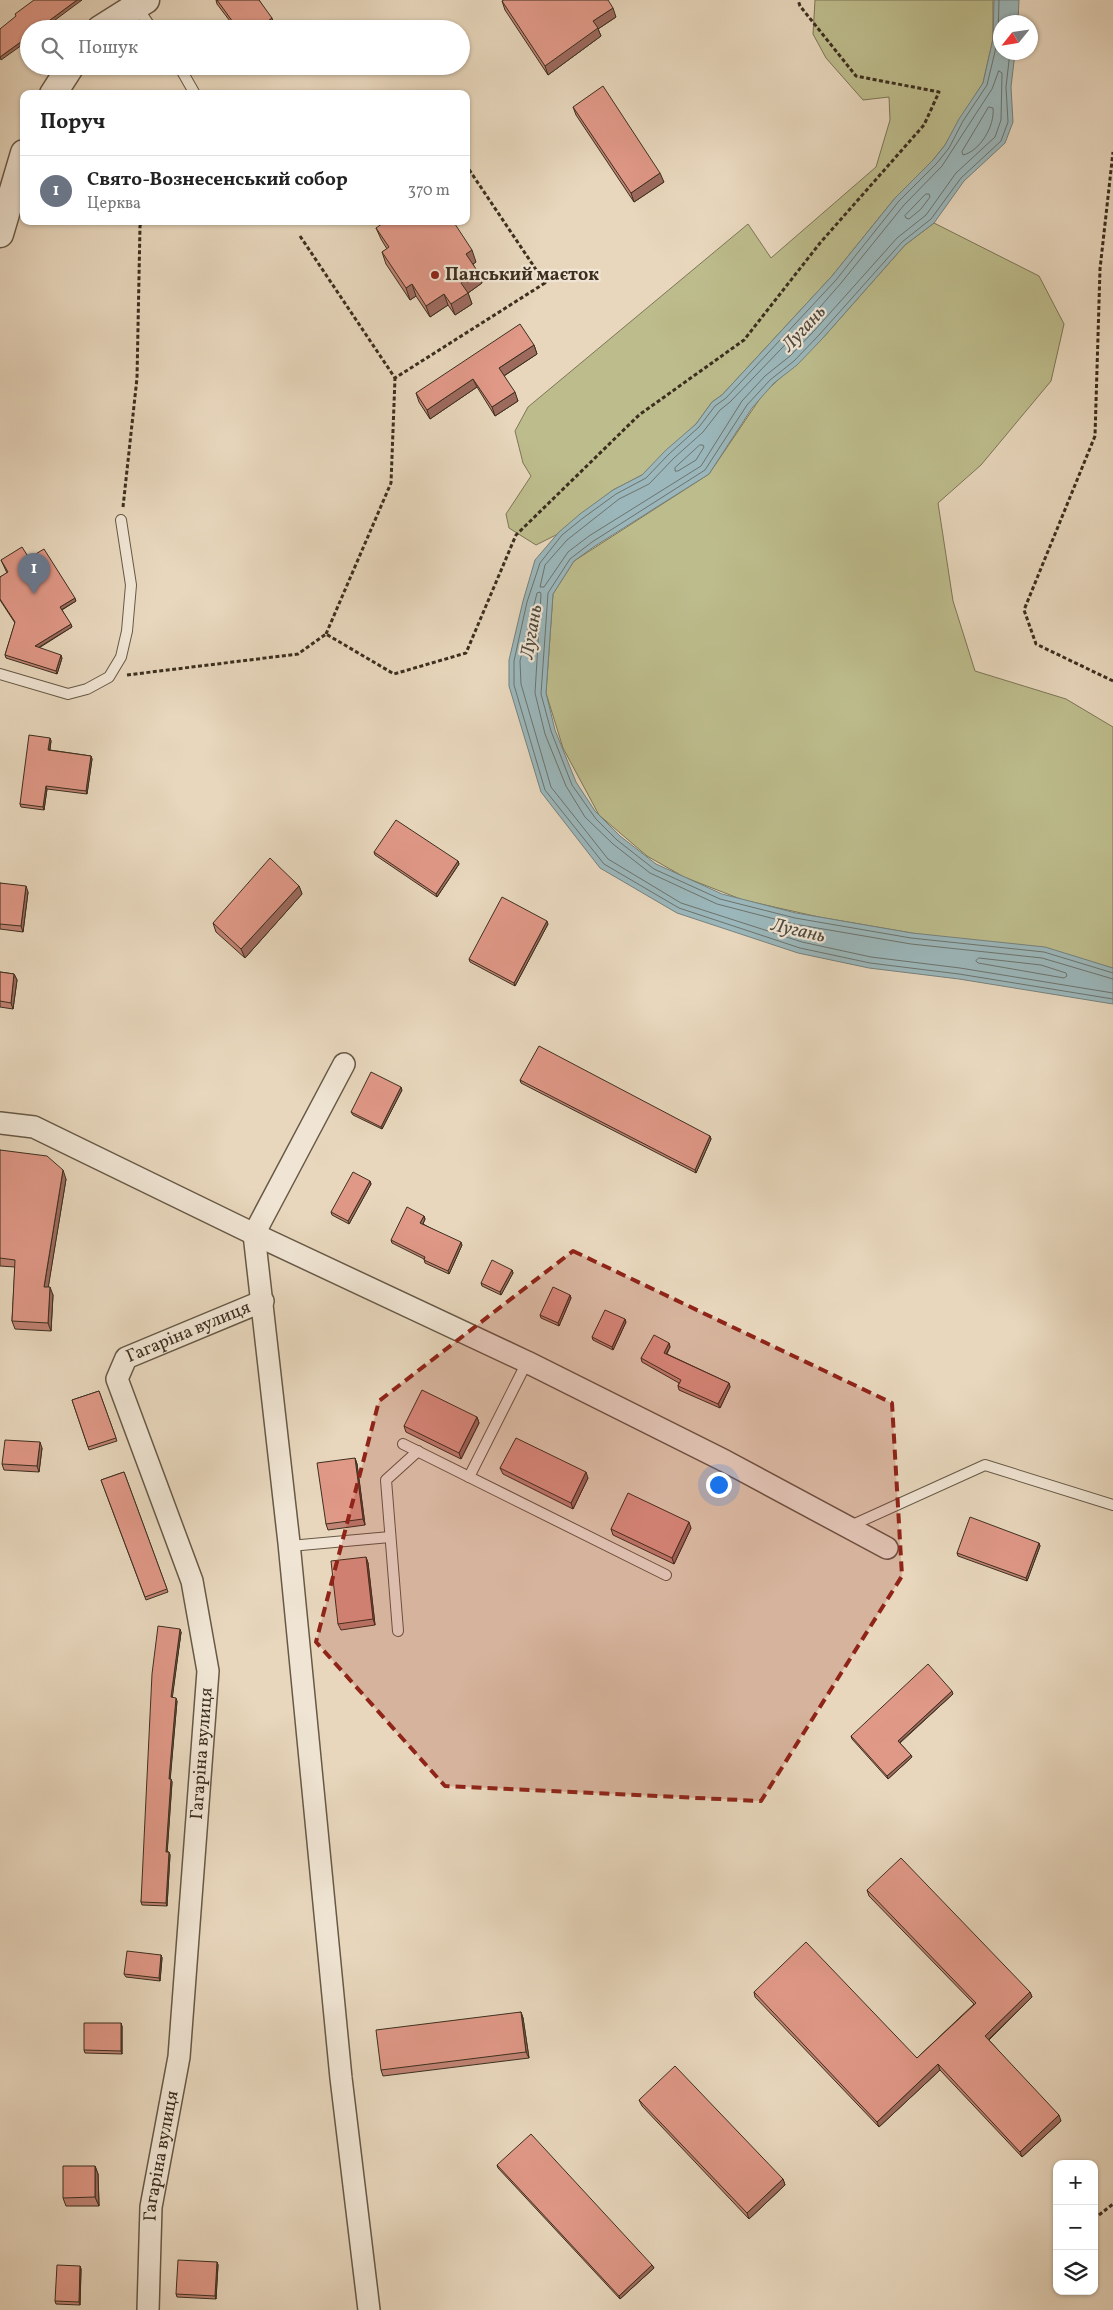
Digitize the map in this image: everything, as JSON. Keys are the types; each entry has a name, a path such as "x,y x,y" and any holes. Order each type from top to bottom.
{"street":[{"path":"114,20 141,3"},
{"path":"56,90 66,75"},
{"path":"0,234 20,167"},
{"path":"344,1064 254,1234 290,1546 341,2078 369,2310"},
{"path":"0,1123 34,1127 254,1234 528,1362 725,1461 887,1548"},
{"name":"Гагаріна вулиця","path":"148,2310 150,2207 179,2057 208,1672 192,1581 117,1379 126,1358 262,1301"}],"lane":[{"path":"141,3 148,20"},
{"path":"184,75 193,90"},
{"path":"0,674 68,694 87,689 109,678 121,657 127,631 131,585 121,520"},
{"path":"469,1477 528,1362"},
{"path":"403,1444 666,1575"},
{"path":"398,1631 386,1480 418,1451"},
{"path":"847,1527 985,1465 1113,1505"},
{"path":"290,1546 390,1538"}],"path":[{"path":"326,634 394,674 466,653 516,535 639,415 744,340 820,243 924,125 939,92 856,76 800,6 798,0"},
{"path":"1113,152 1100,269 1095,436 1024,610 1036,644 1113,681"},
{"path":"395,378 545,283 470,171"},
{"path":"121,520 137,378 140,225"},
{"path":"109,678 298,654 326,634 391,483 395,378 300,236"},
{"path":"1099,2215 1113,2204"}],"highlighted area":[{"path":"573,1251 892,1403 902,1576 761,1801 445,1786 316,1642 379,1401"}],"shaded area":[{"path":"815,0 993,0 993,39 983,83 945,145 933,160 895,198 832,276 722,395 712,402 696,424 642,475 613,490 556,535 536,545 509,528 506,514 531,476 523,463 515,431 528,407 748,224 771,258 876,167 890,120 889,97 863,100 826,58 813,34"},
{"path":"934,223 1039,276 1064,324 1051,381 981,465 938,503 953,601 975,671 1066,699 1113,727 1113,968 819,917 743,900 684,877 647,856 599,815 563,748 546,693 553,594 574,561 709,474 763,394 822,339 905,245"}],"water":[{"path":"994,0 1019,0 1018,15 994,15"},
{"name":"Лугань","path":"993,39 993,60 1014,60 1011,87 1013,122 1005,143 964,181 934,223 905,245 822,339 797,365 774,383 752,408 709,474 574,561 553,594 546,693 555,730 576,782 595,811 620,836 656,864 722,894 796,913 912,933 1045,947 1113,968 1113,1004 959,979 869,968 798,953 677,913 600,868 541,792 509,686 509,660 535,560 559,532 580,514 613,490 642,475 666,450 696,424 712,402 722,395 832,276 895,198 933,160 945,145 959,119 983,83"}],"building":[{"path":"34,0 77,0 50,20 20,20 20,43 0,57 0,29 16,16 15,14"},
{"path":"217,0 259,0 272,18 269,20 231,20"},
{"path":"608,0 613,8 593,21 598,28 545,66 502,1"},
{"path":"603,86 660,173 631,193 573,107"},
{"name":"Панський маєток","path":"380,225 456,225 472,250 466,254 478,272 461,283 468,293 451,304 444,294 426,306 412,284 406,288 382,252 389,247 376,228"},
{"path":"520,324 534,345 499,368 515,392 492,407 473,379 427,410 416,393"},
{"path":"22,547 29,558 44,549 75,598 60,607 71,624 35,646 61,655 56,671 5,655 15,622 0,599 0,577 8,572 1,560"},
{"path":"29,735 50,738 48,750 91,756 86,791 46,786 43,807 20,804"},
{"path":"396,820 458,861 436,894 374,852"},
{"path":"270,858 299,886 241,949 213,923"},
{"path":"0,883 26,886 21,926 0,924"},
{"path":"502,897 547,921 514,983 469,959"},
{"path":"0,972 14,974 11,1003 0,1001"},
{"path":"539,1046 710,1136 695,1170 520,1080"},
{"path":"371,1072 401,1087 381,1127 351,1112"},
{"path":"0,1150 47,1156 63,1170 44,1287 50,1287 48,1323 12,1321 15,1260 0,1258"},
{"path":"353,1172 370,1181 348,1221 331,1212"},
{"path":"407,1207 424,1216 420,1223 461,1242 448,1271 424,1260 425,1257 391,1240"},
{"path":"492,1260 512,1270 500,1292 481,1283"},
{"path":"553,1287 570,1295 558,1323 540,1315"},
{"path":"605,1310 625,1319 612,1347 592,1337"},
{"path":"654,1335 669,1343 664,1353 729,1383 718,1404 678,1386 681,1380 641,1358"},
{"path":"422,1390 477,1417 459,1453 404,1426"},
{"path":"99,1391 116,1438 88,1447 72,1400"},
{"path":"516,1438 586,1472 571,1503 500,1468"},
{"path":"5,1440 40,1442 37,1466 2,1464"},
{"path":"355,1458 363,1519 326,1524 317,1463"},
{"path":"124,1472 167,1589 145,1597 101,1480"},
{"path":"628,1493 689,1522 672,1558 611,1529"},
{"path":"970,1517 1039,1543 1026,1578 957,1553"},
{"path":"366,1557 373,1619 338,1624 331,1561"},
{"path":"158,1626 180,1629 171,1697 176,1698 169,1779 171,1779 166,1852 169,1852 166,1903 141,1902 152,1674"},
{"path":"928,1664 952,1691 898,1741 911,1755 887,1776 851,1736"},
{"path":"901,1858 1030,1992 985,2036 1059,2115 1020,2152 938,2064 877,2122 754,1992 806,1942 917,2058 976,2003 867,1890"},
{"path":"127,1951 161,1955 159,1978 124,1974"},
{"path":"521,2012 526,2052 381,2070 376,2030"},
{"path":"84,2023 121,2023 121,2051 84,2050"},
{"path":"675,2066 783,2179 747,2213 639,2100"},
{"path":"531,2134 652,2265 619,2296 497,2165"},
{"path":"63,2166 95,2166 95,2197 63,2198"},
{"path":"178,2260 217,2262 215,2296 176,2294"},
{"path":"57,2265 80,2266 79,2302 55,2301"}],"place":[{"name":"Панський маєток","path":"435,275"},
{"name":"Свято-Вознесенський собор","path":"34,594"}]}
